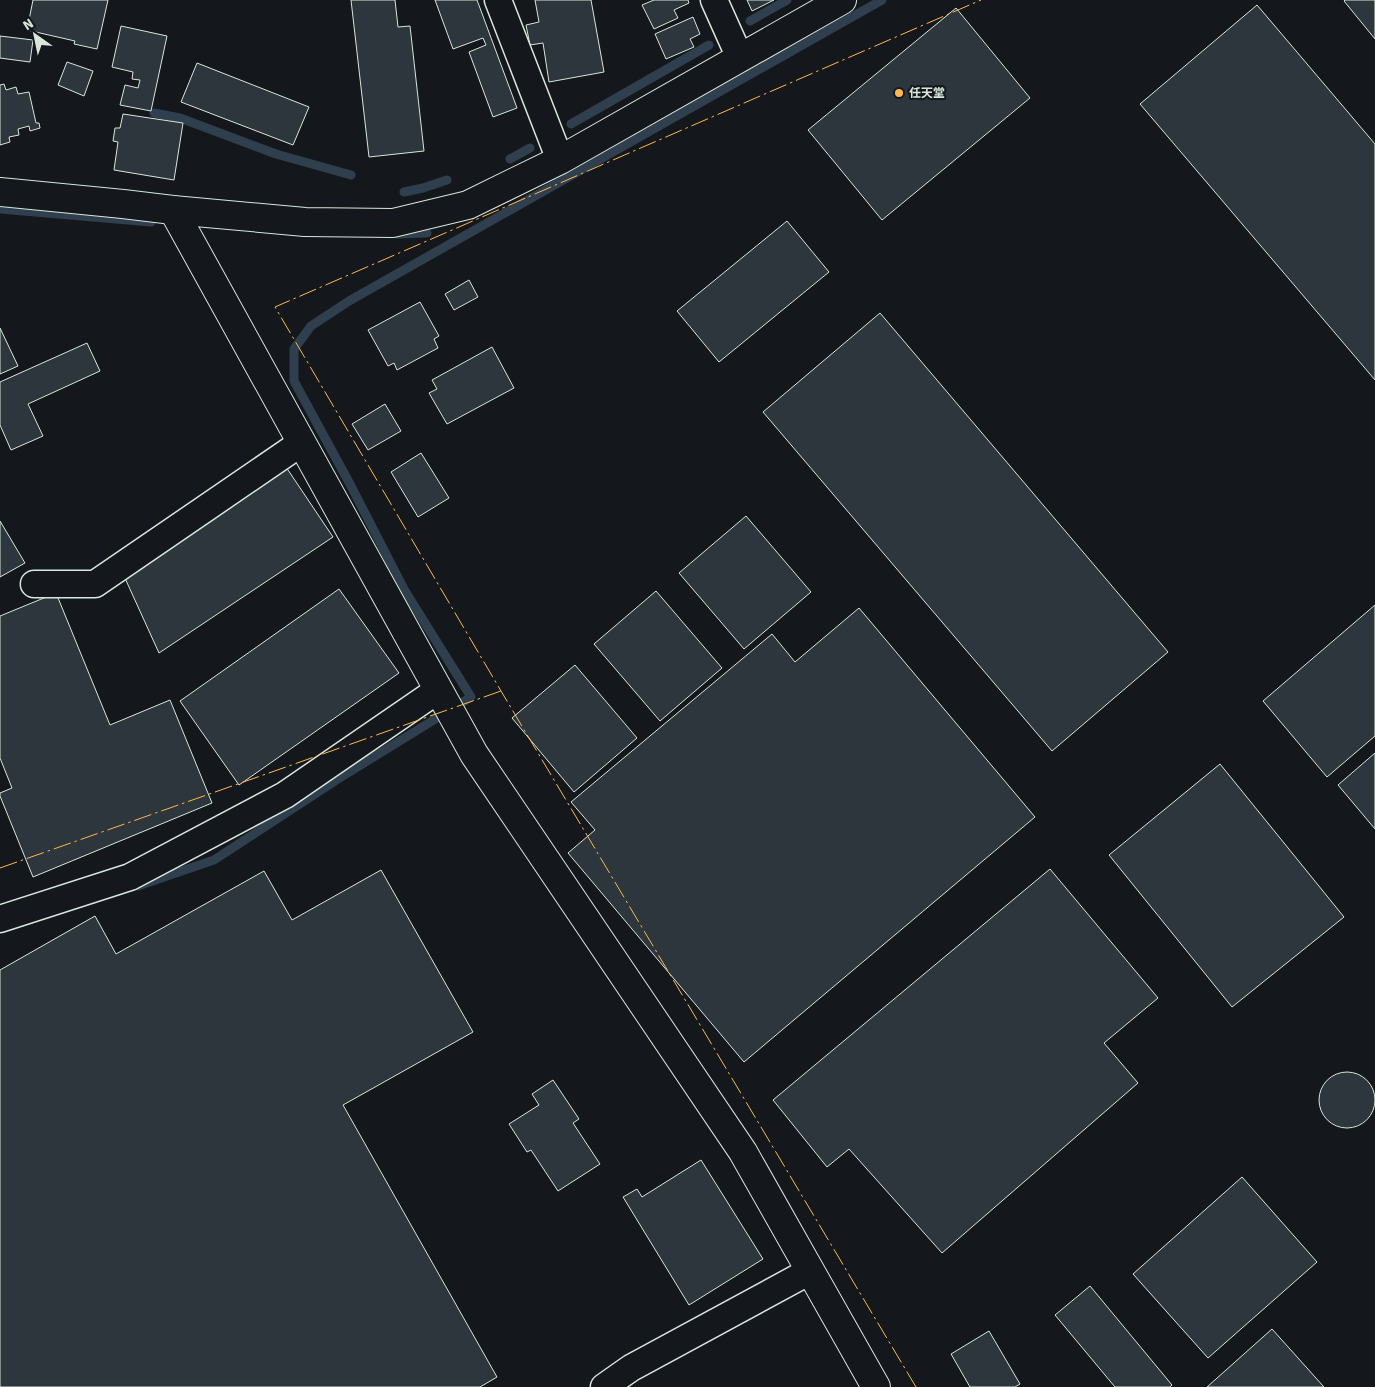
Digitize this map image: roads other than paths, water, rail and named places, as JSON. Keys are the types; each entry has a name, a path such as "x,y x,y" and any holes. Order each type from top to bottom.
{"street":[{"path":"498,0 560,160"},
{"path":"714,0 740,58"},
{"path":"0,192 305,222 393,223 468,205 560,160 842,0"},
{"path":"173,210 474,754 743,1152 876,1387"},
{"path":"34,584 95,584 301,443"},
{"path":"0,919 130,877 284,796 438,690"},
{"path":"604,1387 632,1368 810,1271"}],"waterway":[{"path":"750,21 787,0"},
{"path":"138,886 214,860 338,779 471,697 405,591 294,381 294,349 311,326 349,301 882,0"},
{"path":"571,124 709,45"},
{"path":"154,113 180,118 276,154 351,175"},
{"path":"510,159 530,148"},
{"path":"404,192 447,180"},
{"path":"0,209 151,222"},
{"path":"397,234 427,233"}],"place":[{"name":"任天堂","path":"899,93"}]}
